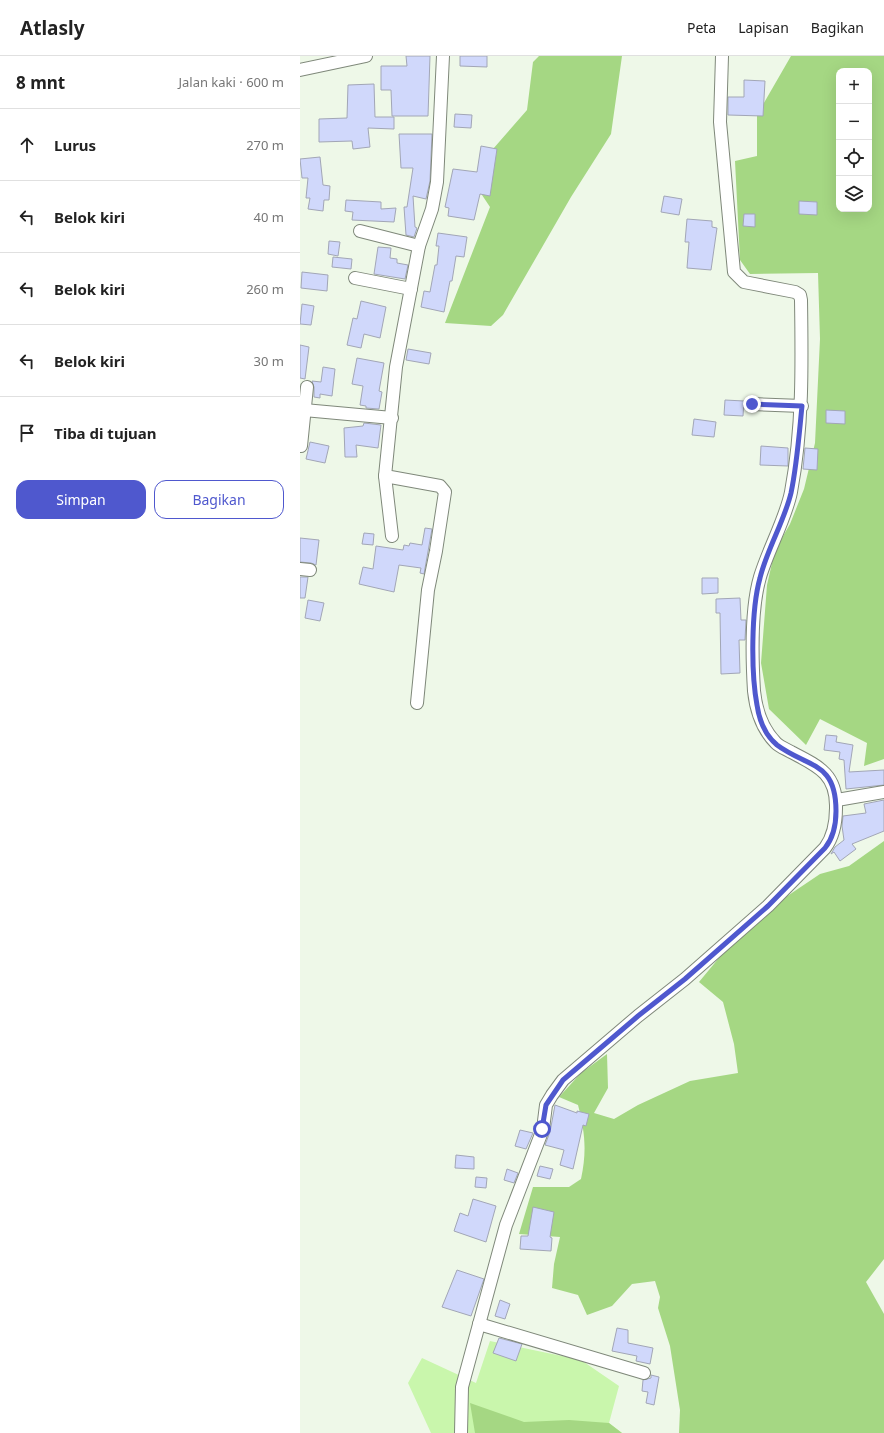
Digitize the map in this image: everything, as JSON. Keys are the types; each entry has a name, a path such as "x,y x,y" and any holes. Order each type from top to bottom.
{"street":[{"path":"300,70 366,56"},
{"path":"392,536 386,476 396,368 419,246 432,209 436,182 443,56"},
{"path":"462,1433 462,1387 506,1225 542,1129 546,1105 552,1095 563,1080 638,1016 685,979 768,906 794,877 832,840 836,816 836,800 828,775 823,770 777,744 768,734 762,724 754,692 755,605 760,578 790,494 802,406 801,307 800,295 795,292 744,282 736,276 733,267 720,122 722,56"},
{"path":"360,231 419,246"},
{"path":"355,278 411,289"},
{"path":"301,446 307,387"},
{"path":"752,404 802,406"},
{"path":"304,410 392,418"},
{"path":"386,476 440,486 445,492 436,551 428,590 417,703"},
{"path":"836,800 884,792"},
{"path":"479,1324 644,1373"}],"green space":[{"path":"539,56 622,56 611,134 571,197 503,315 491,326 445,323 490,207 482,195 493,149 527,110 533,62"},
{"path":"791,56 884,56 884,759 864,766 867,743 820,719 806,745 769,709 761,663 767,585 775,550 790,524 804,489 815,443 820,339 818,273 750,274 740,260 735,161 757,156 757,115"},
{"path":"884,841 884,1259 866,1282 884,1314 884,1433 679,1433 680,1410 670,1346 658,1308 660,1297 655,1281 632,1284 612,1306 587,1315 578,1295 552,1288 554,1264 560,1237 519,1234 533,1187 569,1187 581,1179 585,1150 578,1105 559,1097 581,1073 607,1054 608,1088 594,1113 614,1119 638,1105 690,1081 738,1073 734,1044 723,1002 699,982 723,953 777,903 820,874 849,866"},
{"path":"490,1341 581,1360 619,1386 609,1423 622,1433 431,1433 408,1383 422,1358 476,1383"},
{"path":"470,1403 524,1422 569,1420 609,1423 622,1433 475,1433"}],"building":[{"path":"406,56 430,56 428,116 392,116 391,90 381,90 381,66 407,66"},
{"path":"460,56 487,56 487,67 460,66"},
{"path":"744,80 765,81 763,116 728,115 728,97 744,97"},
{"path":"374,84 375,117 394,117 394,129 368,128 370,147 353,149 352,141 319,142 319,119 347,118 348,85"},
{"path":"455,114 472,115 471,128 454,127"},
{"path":"399,134 432,134 430,181 426,199 413,196 415,227 417,228 414,237 406,235 404,207 407,207 413,168 401,168"},
{"path":"481,146 497,149 490,196 480,194 474,220 448,216 449,208 445,207 453,169 477,172"},
{"path":"320,157 323,185 330,186 329,200 324,200 323,211 308,209 310,198 306,198 308,178 302,178 300,159"},
{"path":"664,196 682,199 679,215 661,212"},
{"path":"346,200 381,202 381,209 396,208 394,222 352,220 353,212 345,211"},
{"path":"799,201 817,202 817,215 799,214"},
{"path":"744,214 755,214 755,227 743,226"},
{"path":"687,219 712,221 712,227 717,228 711,270 687,268 689,242 685,242"},
{"path":"438,233 467,237 464,257 456,256 452,281 450,281 444,312 421,307 424,291 430,292 435,265 437,265 439,246 436,246"},
{"path":"329,241 340,242 338,256 328,254"},
{"path":"378,247 391,248 390,258 397,259 397,263 408,265 405,279 374,274"},
{"path":"333,257 352,259 351,269 332,267"},
{"path":"302,272 328,275 327,291 301,288"},
{"path":"361,301 386,307 380,338 364,334 361,348 347,345 353,318 357,319"},
{"path":"302,304 314,306 311,325 300,324"},
{"path":"300,345 309,347 305,379 300,378"},
{"path":"408,349 431,353 429,364 406,360"},
{"path":"357,358 384,363 379,391 382,392 379,409 366,408 366,406 360,405 363,386 352,384"},
{"path":"323,367 335,369 332,396 320,394 320,398 314,397 314,387 312,381 321,382"},
{"path":"725,400 744,401 743,416 724,415"},
{"path":"826,410 845,411 845,424 826,423"},
{"path":"694,419 716,422 714,437 692,435"},
{"path":"364,423 381,425 378,448 356,445 357,457 345,457 344,428 363,426"},
{"path":"310,442 329,446 325,463 306,459"},
{"path":"761,446 788,448 788,466 760,465"},
{"path":"805,448 818,449 817,470 803,469"},
{"path":"425,528 432,529 424,574 420,573 421,568 399,565 394,592 359,584 363,567 373,569 376,546 403,550 404,545 409,546 410,543 422,545"},
{"path":"364,533 374,534 373,545 362,544"},
{"path":"300,538 319,540 316,565 300,562"},
{"path":"300,577 308,577 305,598 300,598"},
{"path":"702,578 718,578 718,593 702,594"},
{"path":"740,598 741,620 746,620 745,640 739,640 740,673 721,674 720,613 716,613 716,599"},
{"path":"308,600 324,603 320,621 305,618"},
{"path":"826,735 837,736 836,742 853,745 849,772 884,770 884,785 846,789 844,760 839,759 840,752 824,750"},
{"path":"884,800 884,831 852,844 856,849 840,861 834,852 831,854 835,847 844,840 842,826 843,816 866,813 864,804"},
{"path":"555,1105 577,1113 577,1111 589,1114 586,1126 583,1125 573,1169 560,1165 564,1150 545,1145 550,1132"},
{"path":"520,1130 533,1133 526,1149 515,1146"},
{"path":"456,1155 474,1157 474,1169 455,1168"},
{"path":"540,1166 553,1169 550,1179 537,1176"},
{"path":"507,1169 518,1173 514,1183 504,1180"},
{"path":"476,1177 487,1178 486,1188 475,1187"},
{"path":"473,1199 496,1206 486,1242 454,1231 460,1213 468,1216"},
{"path":"533,1207 554,1212 550,1237 552,1238 551,1251 520,1249 521,1236 528,1236"},
{"path":"457,1270 484,1279 471,1316 442,1307"},
{"path":"500,1300 510,1304 505,1319 495,1316"},
{"path":"617,1328 628,1330 628,1343 653,1348 650,1364 636,1361 637,1356 612,1351"},
{"path":"499,1338 522,1344 516,1361 493,1353"},
{"path":"651,1375 659,1377 654,1405 646,1403 648,1392 642,1391 643,1380 651,1378"}],"route":[{"path":"542,1129 546,1105 563,1080 638,1016 685,979 768,906 794,877 832,840 835,829 836,800 828,775 817,766 777,744 762,724 757,709 754,692 755,605 760,578 790,494 802,406 752,404"}]}
